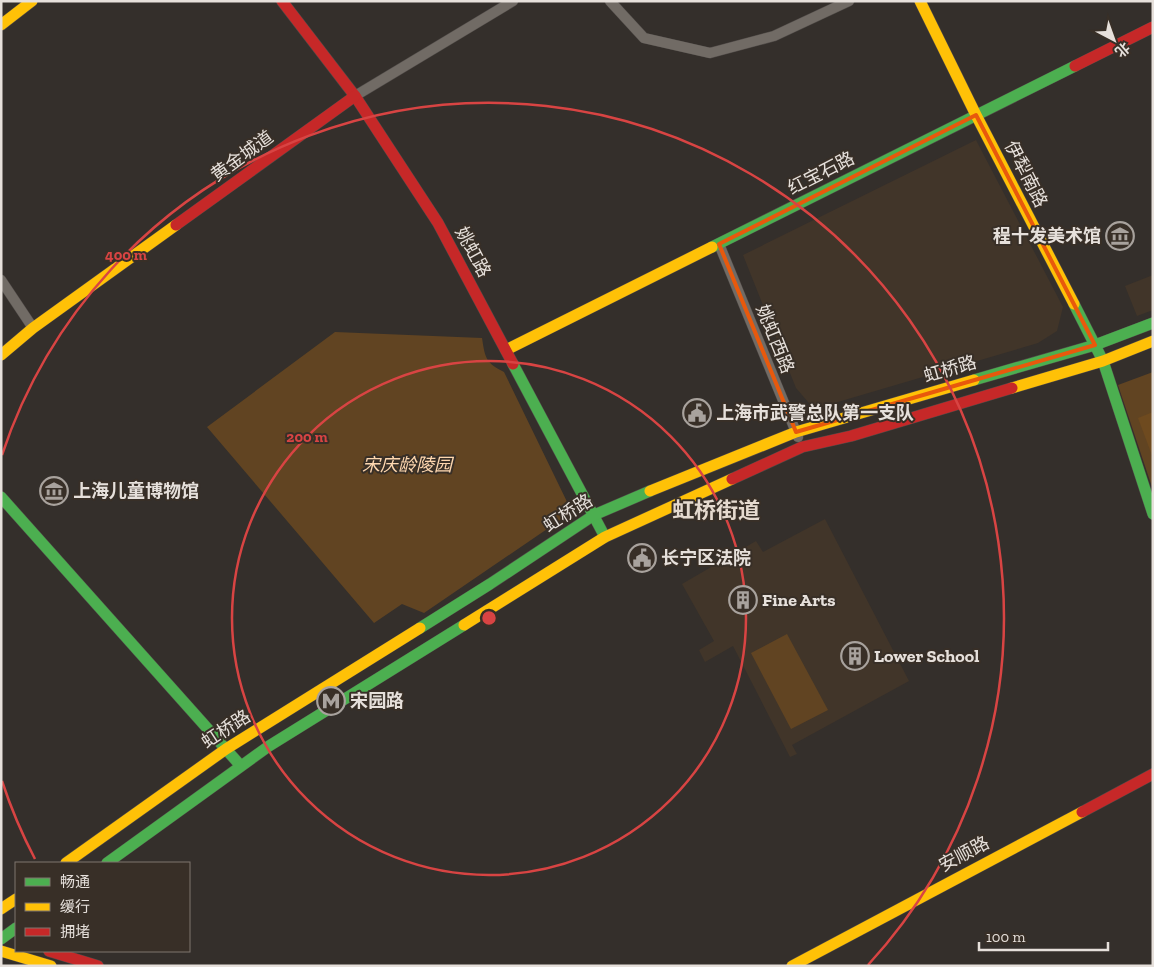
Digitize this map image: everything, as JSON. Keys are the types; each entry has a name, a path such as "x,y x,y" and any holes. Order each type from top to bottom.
{"main road":[{"path":"1,25 32,1"},
{"name":"姚虹路","path":"282,1 355,96 438,223 605,536"},
{"name":"伊犁南路","path":"920,1 976,115 1103,361 1153,514"},
{"name":"红宝石路","path":"506,350 1153,27"},
{"name":"黄金城道","path":"1,355 33,328 355,96"},
{"name":"虹桥路","path":"67,862 226,749 490,584 594,515 692,473 796,432 1095,345 1153,323"},
{"name":"虹桥路","path":"108,862 240,766 605,536 802,447 851,436 1103,361 1153,341"},
{"path":"1,497 240,766"},
{"name":"安顺路","path":"792,966 1153,774"},
{"path":"1,910 15,900"},
{"path":"2,937 15,929"},
{"path":"2,937 15,941"},
{"path":"1,951 51,966"},
{"path":"53,952 98,966"},
{"path":"72,952 81,960"}],"street":[{"name":"黄金城道","path":"355,96 513,1"},
{"path":"610,1 644,38 710,53 774,36 849,1"},
{"name":"姚虹西路","path":"719,244 802,447"},
{"path":"1,280 33,328"}],"highlighted area":[{"path":"976,115 1095,345 796,432 719,244"}],"shaded area":[{"path":"976,140 1063,307 1057,331 1038,343 814,409 796,388 743,255"},
{"path":"1153,275 1153,310 1137,316 1125,286"},
{"path":"1153,412 1153,458 1138,418"},
{"path":"825,519 909,681 792,745 797,754 790,757 733,646 705,662 699,650 714,641 682,584 756,541 763,552"}],"green space":[{"name":"宋庆龄陵园","path":"335,332 482,338 487,359 493,366 504,372 572,512 424,613 402,604 374,623 207,427"},
{"path":"1153,372 1153,490 1118,385"},
{"path":"787,634 828,710 791,729 751,653"}],"traffic: fast":[{"path":"712,247 1075,66"},
{"path":"1074,304 1103,361 1153,514"},
{"path":"974,380 1095,345 1153,323"},
{"path":"513,364 605,537"},
{"path":"420,628 594,515 650,491"},
{"path":"1,497 240,765"},
{"path":"108,862 269,746 464,625"},
{"path":"1,939 15,929"}],"traffic: slow":[{"path":"1,25 32,1"},
{"path":"920,1 976,115 1074,304"},
{"path":"1,355 33,328 176,225"},
{"path":"506,350 712,247"},
{"path":"1012,388 1103,361 1153,341"},
{"path":"650,491 796,432 974,380"},
{"path":"464,625 605,537 732,479"},
{"path":"67,862 226,749 420,628"},
{"path":"792,966 1082,812"},
{"path":"1,909 15,900"},
{"path":"1,951 51,966"}],"traffic: jam":[{"path":"282,1 355,96 438,223 513,364"},
{"path":"1075,66 1153,27"},
{"path":"176,225 355,96"},
{"path":"732,479 802,447 851,436 1012,388"},
{"path":"1082,812 1153,774"},
{"path":"52,952 98,966"}],"place":[{"name":"程十发美术馆","path":"1120,236"},
{"name":"上海市武警总队第一支队","path":"697,413"},
{"name":"上海儿童博物馆","path":"54,491"},
{"name":"长宁区法院","path":"642,558"},
{"name":"Fine Arts","path":"743,600"},
{"name":"Lower School","path":"855,656"},
{"name":"宋园路","path":"331,701"}],"district":[{"name":"虹桥街道","path":"716,510"}]}
